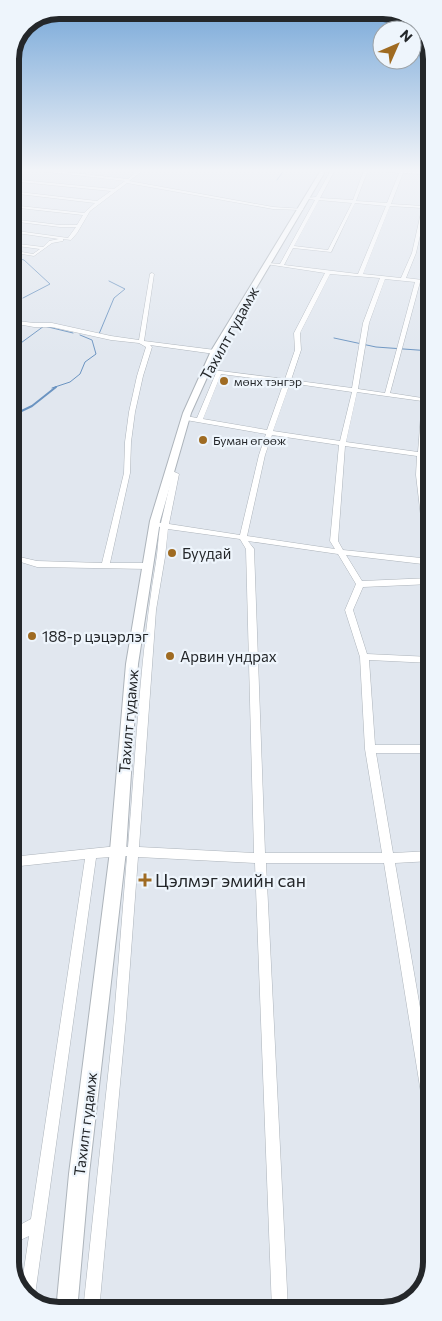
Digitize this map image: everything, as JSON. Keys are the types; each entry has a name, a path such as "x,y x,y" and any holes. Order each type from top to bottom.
{"main road":[{"name":"Тахилт гудамж","path":"67,1302 79,1174 118,851 132,664 148,566 170,472 213,371 215,352 275,265 293,232"}],"street":[{"path":"19,232 66,240"},
{"path":"19,252 34,255 51,242 66,240 72,237 74,232"},
{"path":"275,265 292,247 298,232"},
{"path":"292,247 329,250 339,232"},
{"path":"360,274 377,232"},
{"path":"403,279 414,253 420,232"},
{"path":"19,245 44,248"},
{"path":"275,265 423,281"},
{"path":"242,539 262,455 298,350 297,333 328,272"},
{"path":"143,343 152,274"},
{"path":"360,584 334,542 343,442 355,390 366,323 383,277"},
{"path":"387,395 418,281"},
{"path":"19,322 52,324 111,338 215,352"},
{"path":"105,566 127,473 128,442 132,412 140,376 149,348 143,343"},
{"path":"213,371 423,400"},
{"path":"192,419 423,455"},
{"path":"423,422 419,475 423,504"},
{"path":"92,1302 120,1019 152,610 161,557 159,525 242,539 423,561"},
{"path":"242,539 250,549 260,858 280,1302"},
{"path":"19,559 37,564 148,566"},
{"path":"360,584 423,581"},
{"path":"360,584 349,610 364,657 370,749 423,1066"},
{"path":"364,657 423,660"},
{"path":"132,664 147,666"},
{"path":"128,715 143,714"},
{"path":"370,749 423,749"},
{"path":"19,861 118,851 260,858 423,856"},
{"path":"29,1288 91,854"},
{"path":"19,1234 38,1224"}],"waterway":[{"path":"19,259 24,260 50,284 23,298"},
{"path":"99,334 114,298 125,289 109,281"},
{"path":"19,344 44,326 73,333"},
{"path":"52,388 70,382 80,374 85,362 96,354 92,340 80,335"},
{"path":"334,338 376,347 423,350"},
{"path":"19,412 32,406 56,387"}],"place":[{"name":"мөнх тэнгэр","path":"224,381"},
{"name":"Буман өгөөж","path":"203,440"},
{"name":"Буудай","path":"172,553"},
{"name":"188-р цэцэрлэг","path":"32,636"},
{"name":"Арвин ундрах","path":"170,656"},
{"name":"Цэлмэг эмийн сан","path":"145,880"}]}
